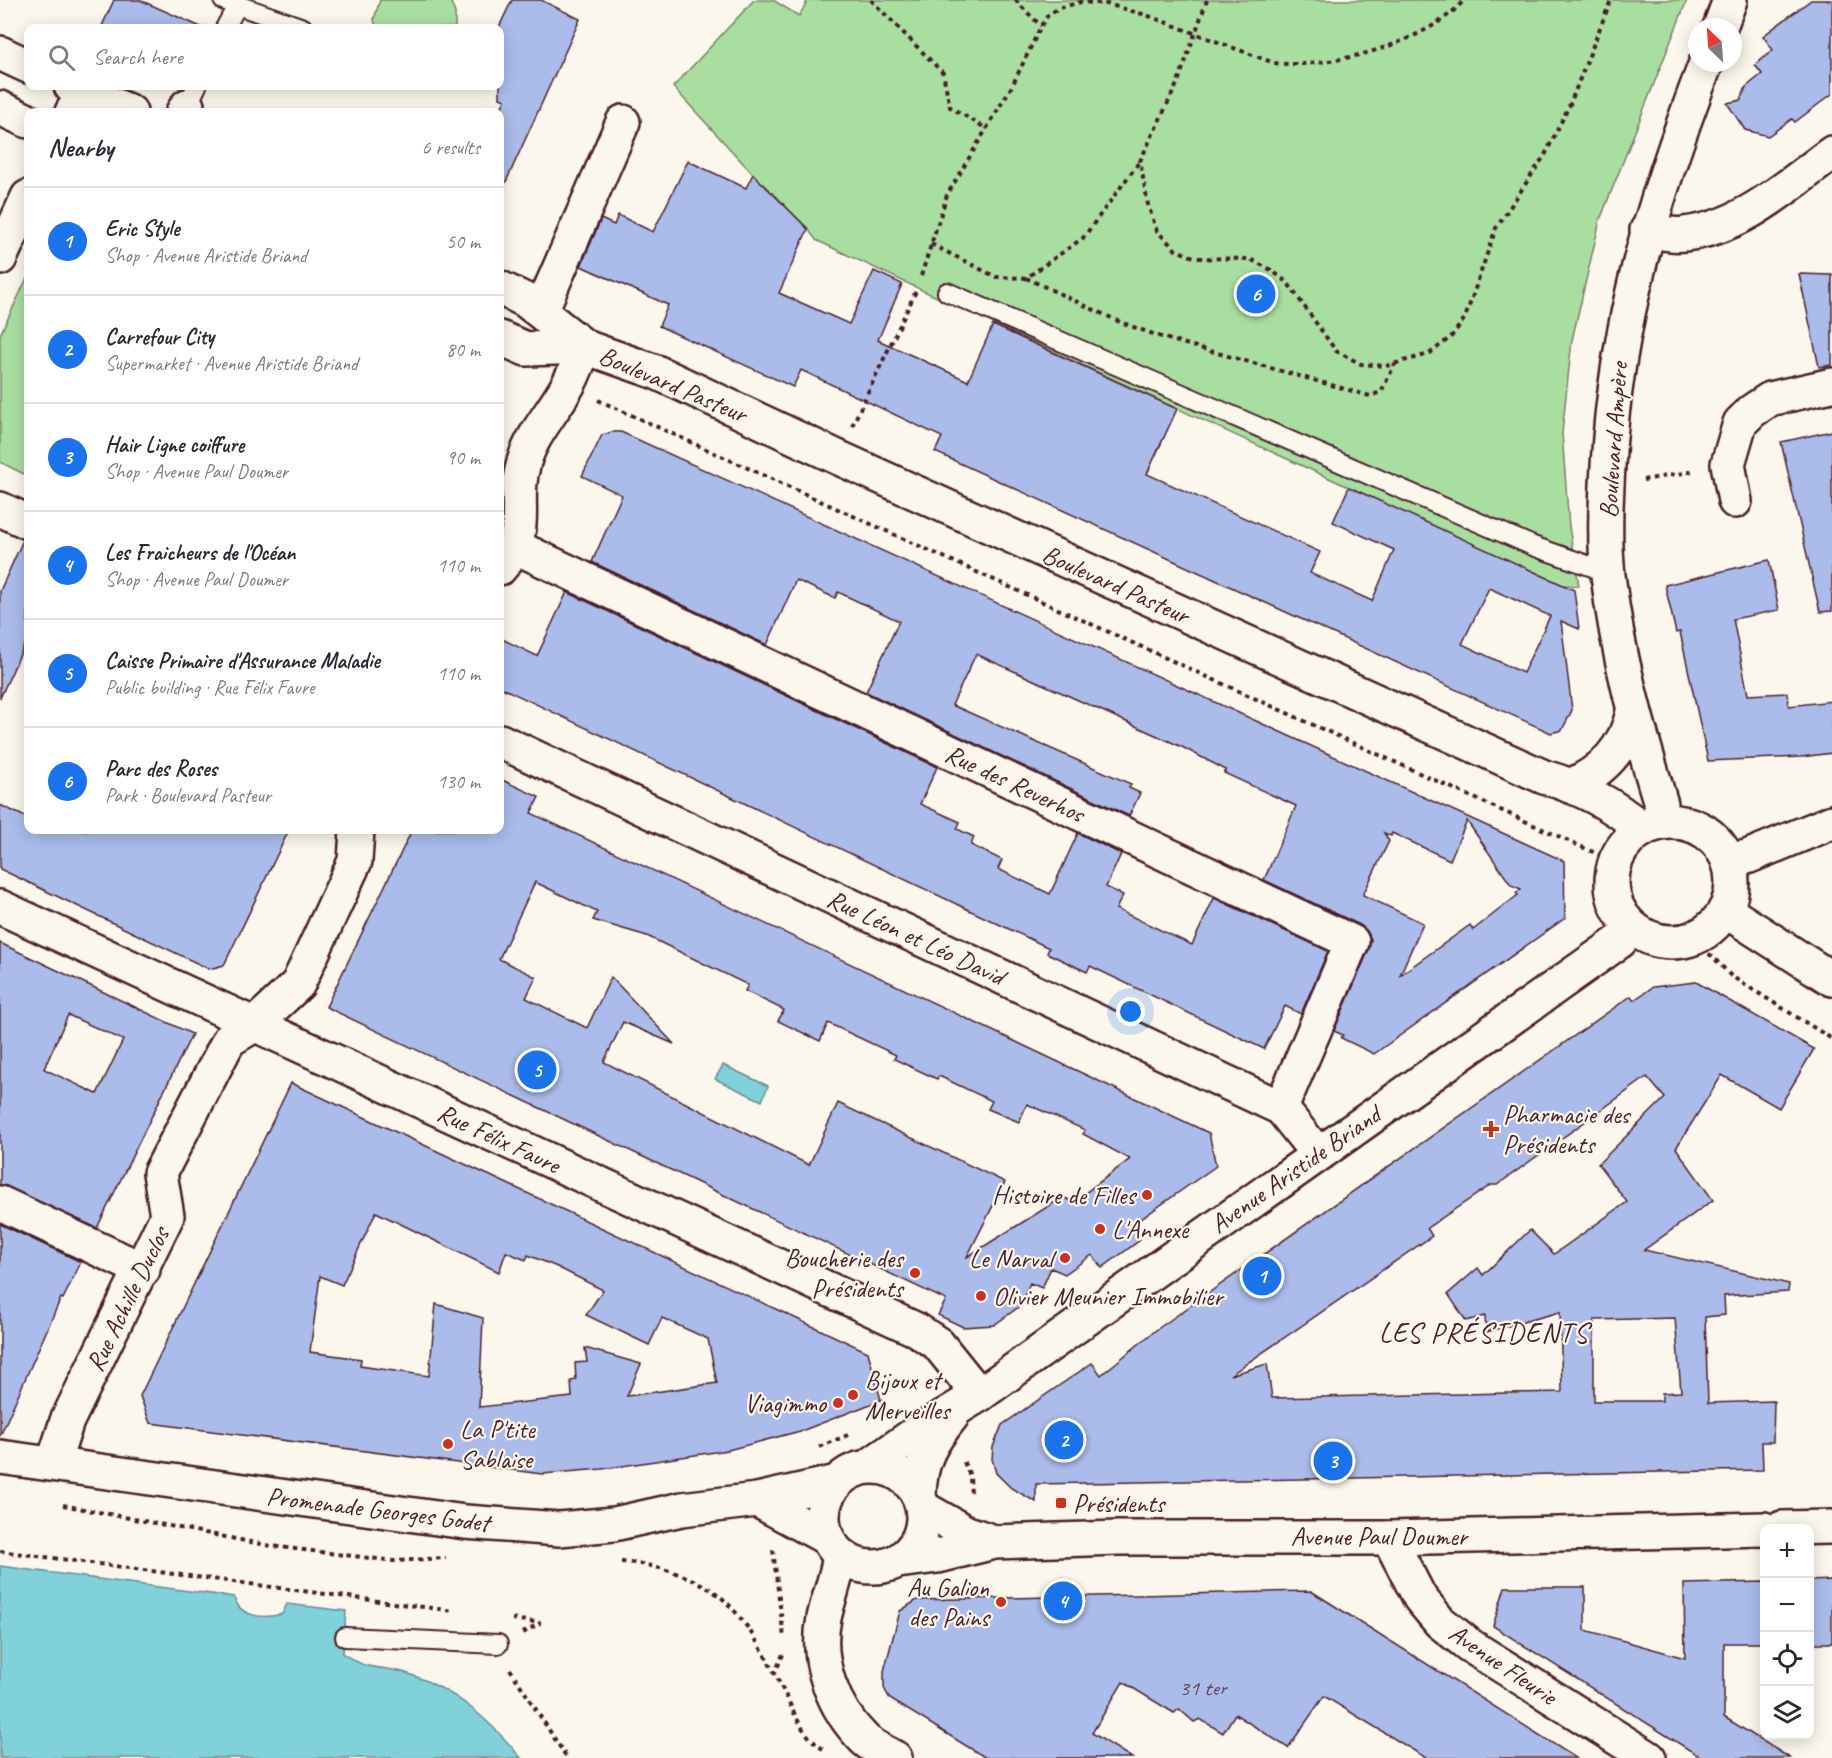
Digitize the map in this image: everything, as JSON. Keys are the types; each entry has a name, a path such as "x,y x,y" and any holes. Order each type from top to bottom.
{"street":[{"path":"1723,18 1730,0"},
{"path":"0,53 24,64"},
{"name":"Boulevard Ampère","path":"1651,826 1661,804 1633,712 1620,659 1607,572 1606,522 1611,420 1627,311 1647,230 1703,72"},
{"path":"76,97 116,108"},
{"path":"0,108 24,119"},
{"path":"541,311 623,122"},
{"path":"1647,230 1682,235 1718,227 1748,214 1832,153"},
{"path":"0,258 24,206"},
{"name":"Boulevard Pasteur","path":"504,290 541,311 585,346 656,372 837,457 1544,777 1570,786 1651,826"},
{"name":"Boulevard Pasteur","path":"504,340 526,349 585,346"},
{"path":"508,557 520,527 519,486 524,460 568,386 585,346"},
{"path":"1735,501 1728,464 1740,423 1752,411 1770,399 1832,386"},
{"path":"0,509 24,520"},
{"name":"Rue des Reverhos","path":"508,557 1352,942 1281,1108"},
{"path":"1570,786 1593,776 1615,753 1630,726 1633,712"},
{"name":"Rue Léon et Léo David","path":"504,743 1281,1108 1317,1153"},
{"path":"1678,822 1695,826 1716,840 1729,860 1733,886 1726,911 1716,925 1702,935 1685,942 1666,943 1647,938 1631,927 1614,900 1613,868 1619,852 1651,826 1678,822"},
{"path":"1729,860 1747,857 1832,822"},
{"name":"Rue Achille Duclos","path":"53,1464 67,1421 167,1216 160,1173 230,1040 254,1025 298,984 355,861 357,834"},
{"name":"Rue Félix Faure","path":"0,907 917,1330 938,1344 968,1402"},
{"path":"1726,911 1832,979"},
{"name":"Avenue Aristide Briand","path":"870,1466 916,1433 968,1402 1317,1153 1620,941 1631,927"},
{"path":"0,1203 142,1270"},
{"name":"Avenue Aristide Briand","path":"921,1501 920,1471 932,1441 968,1402"},
{"name":"Promenade Georges Godet","path":"0,1457 465,1522 559,1529 614,1524 682,1509 757,1500 837,1482"},
{"path":"757,1500 834,1547 853,1564 868,1568 884,1567 898,1561 919,1539 924,1524 921,1501 898,1473 870,1466 852,1472 837,1482 823,1509 823,1524 834,1547 836,1581 824,1619 825,1675 842,1713 866,1741 896,1758"},
{"name":"Avenue Paul Doumer","path":"921,1501 967,1533 994,1542"},
{"path":"1814,1527 1832,1527"},
{"name":"Avenue Paul Doumer","path":"898,1561 938,1556 994,1542 1119,1538 1389,1538 1760,1529"},
{"name":"Avenue Fleurie","path":"1389,1538 1420,1598 1440,1622 1469,1645 1649,1758"}],"lane":[{"path":"226,24 230,3 291,24"},
{"path":"947,292 1533,546 1607,572"},
{"path":"345,1637 498,1644"}],"path":[{"path":"871,0 943,73 950,106 987,129"},
{"path":"1015,0 1041,26"},
{"path":"1026,278 1083,238 1140,161 1178,82 1207,0"},
{"path":"837,457 917,289 947,195 1012,86 1048,15 1059,8 1081,2 1107,4 1195,33 1274,63 1326,63 1405,41 1457,9 1464,0"},
{"path":"1140,161 1148,205 1157,231 1176,250 1196,258 1250,260 1271,270 1287,282 1336,351 1361,364 1395,364 1428,354 1451,337 1465,318 1496,228 1545,155 1570,104 1611,0"},
{"path":"931,244 996,278 1026,278 1120,322 1164,338 1370,396 1381,392 1395,364"},
{"name":"Boulevard Pasteur","path":"568,386 1604,857 1613,868"},
{"path":"1636,480 1657,479"},
{"path":"1685,942 1712,956 1731,976 1832,1038"},
{"path":"58,1504 271,1546 394,1561 449,1558"},
{"path":"0,1551 463,1612"},
{"path":"612,1561 647,1563 677,1573 724,1600 747,1626 783,1689 797,1723 819,1747 830,1752"},
{"path":"507,1618 541,1623"},
{"path":"498,1644 523,1691 567,1758"}],"green space":[{"path":"380,0 450,0 455,13 455,24 375,24 374,19"},
{"path":"754,0 773,0 799,16 808,0 1687,0 1600,220 1572,340 1562,433 1569,527 1579,586 1563,585 1095,371 816,240 673,87"},
{"path":"24,284 24,474 0,462 0,335"}],"water":[{"path":"723,1065 768,1086 762,1101 715,1079"},
{"path":"0,1566 234,1597 241,1609 260,1616 282,1614 287,1604 346,1611 343,1654 365,1665 404,1672 442,1689 484,1719 521,1758 0,1758"}],"building":[{"path":"114,0 140,0 194,24 103,24"},
{"path":"512,0 541,0 580,19 504,186 504,108 501,108 505,100 500,98 500,90 504,90 504,24 500,24"},
{"path":"1811,0 1832,0 1832,94 1795,122 1792,119 1768,136 1745,130 1727,103 1741,100 1746,87 1762,74 1755,65 1773,50 1763,36"},
{"path":"688,161 746,188 753,174 808,229 779,293 849,324 874,271 902,284 878,340 968,381 993,325 1177,409 1147,474 1320,552 1310,573 1372,601 1394,550 1333,522 1349,487 1574,590 1579,629 1561,621 1572,710 1562,730 1551,733 935,452 942,437 801,370 793,387 659,326 668,305 581,266 601,219 614,225 618,215 653,232","holes":["1489,588 1550,616 1523,673 1462,644"]},
{"path":"1799,274 1832,275 1832,365 1819,367"},
{"path":"1832,431 1832,611 1820,612 1781,442"},
{"path":"621,432 1564,861 1565,918 1374,1054 1341,1038 1343,1035 1334,1031 1369,949 1371,939 1360,925 1264,880 1296,806 1224,773 1226,770 1182,747 976,654 952,705 1131,784 1129,788 1140,793 1129,816 866,692 899,621 838,592 835,598 796,580 767,645 592,562 622,495 582,476 602,435","holes":["1467,821 1511,885 1521,889 1516,893 1518,895 1473,930 1470,925 1400,975 1423,923 1363,895 1389,841 1384,833 1391,836 1392,833 1450,860"]},
{"path":"24,540 24,646 0,698 0,591"},
{"path":"1769,560 1779,610 1733,619 1748,695 1787,693 1789,706 1832,701 1832,753 1801,757 1708,761 1680,632 1676,633 1665,585"},
{"path":"567,592 937,767 920,804 960,822 957,829 974,837 971,845 1002,860 998,869 1050,894 1078,833 1121,854 1106,887 1123,895 1116,909 1192,945 1214,898 1328,951 1301,1014 1285,1006 1264,1049 1090,966 1087,972 1047,953 1049,948 504,689 504,640 537,656"},
{"path":"504,781 539,797 531,813 1209,1133 1216,1166 1131,1226 1140,1240 1102,1268 1092,1255 1065,1274 1051,1268 1042,1288 1030,1283 1020,1306 994,1325 963,1327 938,1315 946,1300 326,1007 410,834 504,834","holes":["535,882 597,912 593,920 647,936 748,985 745,991 784,1010 778,1021 820,1041 828,1023 896,1055 894,1059 937,1079 939,1076 992,1101 988,1109 1019,1122 1027,1104 1085,1130 1083,1134 1130,1159 1073,1202 1063,1197 967,1257 1005,1182 838,1103 809,1165 604,1062 623,1022 674,1044 611,977 587,1028 526,998 536,977 499,959"]},
{"path":"0,805 24,816 24,834 287,834 224,965 209,969 0,869"},
{"path":"0,943 192,1034 97,1228 0,1185","holes":["68,1015 123,1040 97,1094 44,1069"]},
{"path":"1696,982 1814,1049 1779,1108 1722,1075 1676,1148 1713,1200 1644,1250 1789,1284 1788,1292 1724,1296 1725,1315 1705,1317 1708,1403 1774,1401 1773,1442 1762,1442 1763,1470 1036,1484 1036,1502 1011,1488 996,1473 992,1459 993,1447 1002,1425 1092,1363 1101,1375 1156,1330 1631,996 1634,1000 1653,987","holes":["1647,1077 1665,1098 1598,1164 1627,1202 1554,1254 1530,1230 1483,1275 1478,1268 1448,1294 1466,1321 1485,1316 1486,1332 1560,1312 1562,1392 1272,1398 1267,1364 1230,1375 1432,1236 1427,1228 1491,1185 1497,1185","1675,1318 1681,1392 1662,1393 1662,1401 1594,1401 1594,1320"]},
{"path":"291,1083 868,1352 881,1400 804,1430 728,1450 602,1469 542,1474 150,1423 140,1396","holes":["376,1212 499,1272 506,1252 526,1260 528,1255 603,1290 586,1315 649,1345 662,1318 708,1339 717,1383 627,1396 641,1364 585,1348 587,1362 575,1363 576,1380 571,1381 572,1397 479,1407 483,1318 436,1304 429,1376 360,1366 361,1359 310,1352 320,1276 342,1285"]},
{"path":"0,1224 81,1262 63,1299 61,1298 0,1436"},
{"path":"1832,1580 1832,1643 1814,1643 1814,1581"},
{"path":"1760,1582 1760,1643 1724,1643 1724,1717 1790,1758 1702,1758 1493,1626 1505,1587 1585,1587 1585,1630 1685,1658 1684,1584"},
{"path":"1311,1591 1576,1758 1426,1758 1324,1696 1288,1748 1235,1714 1223,1733 1200,1719 1194,1722 1179,1709 1174,1713 1123,1682 1092,1733 1132,1758 986,1758 890,1699 884,1688 884,1671 900,1611 917,1600"}],"place":[{"name":"Parc des Roses","path":"1256,294"},
{"name":"Caisse Primaire d'Assurance Maladie","path":"537,1070"},
{"name":"Pharmacie des Présidents","path":"1491,1129"},
{"name":"Histoire de Filles","path":"1147,1195"},
{"name":"L'Annexe","path":"1100,1229"},
{"name":"Le Narval","path":"1065,1258"},
{"name":"Boucherie des Présidents","path":"915,1273"},
{"name":"Eric Style","path":"1262,1276"},
{"name":"Olivier Meunier Immobilier","path":"981,1296"},
{"name":"Bijoux et Merveilles","path":"853,1395"},
{"name":"Viagimmo","path":"838,1403"},
{"name":"Carrefour City","path":"1064,1440"},
{"name":"La P'tite Sablaise","path":"448,1444"},
{"name":"Hair Ligne coiffure","path":"1333,1461"},
{"name":"Présidents","path":"1061,1503"},
{"name":"Les Fraicheurs de l'Océan","path":"1063,1601"},
{"name":"Au Galion des Pains","path":"1001,1602"}],"district":[{"name":"LES PRÉSIDENTS","path":"1484,1332"}]}
